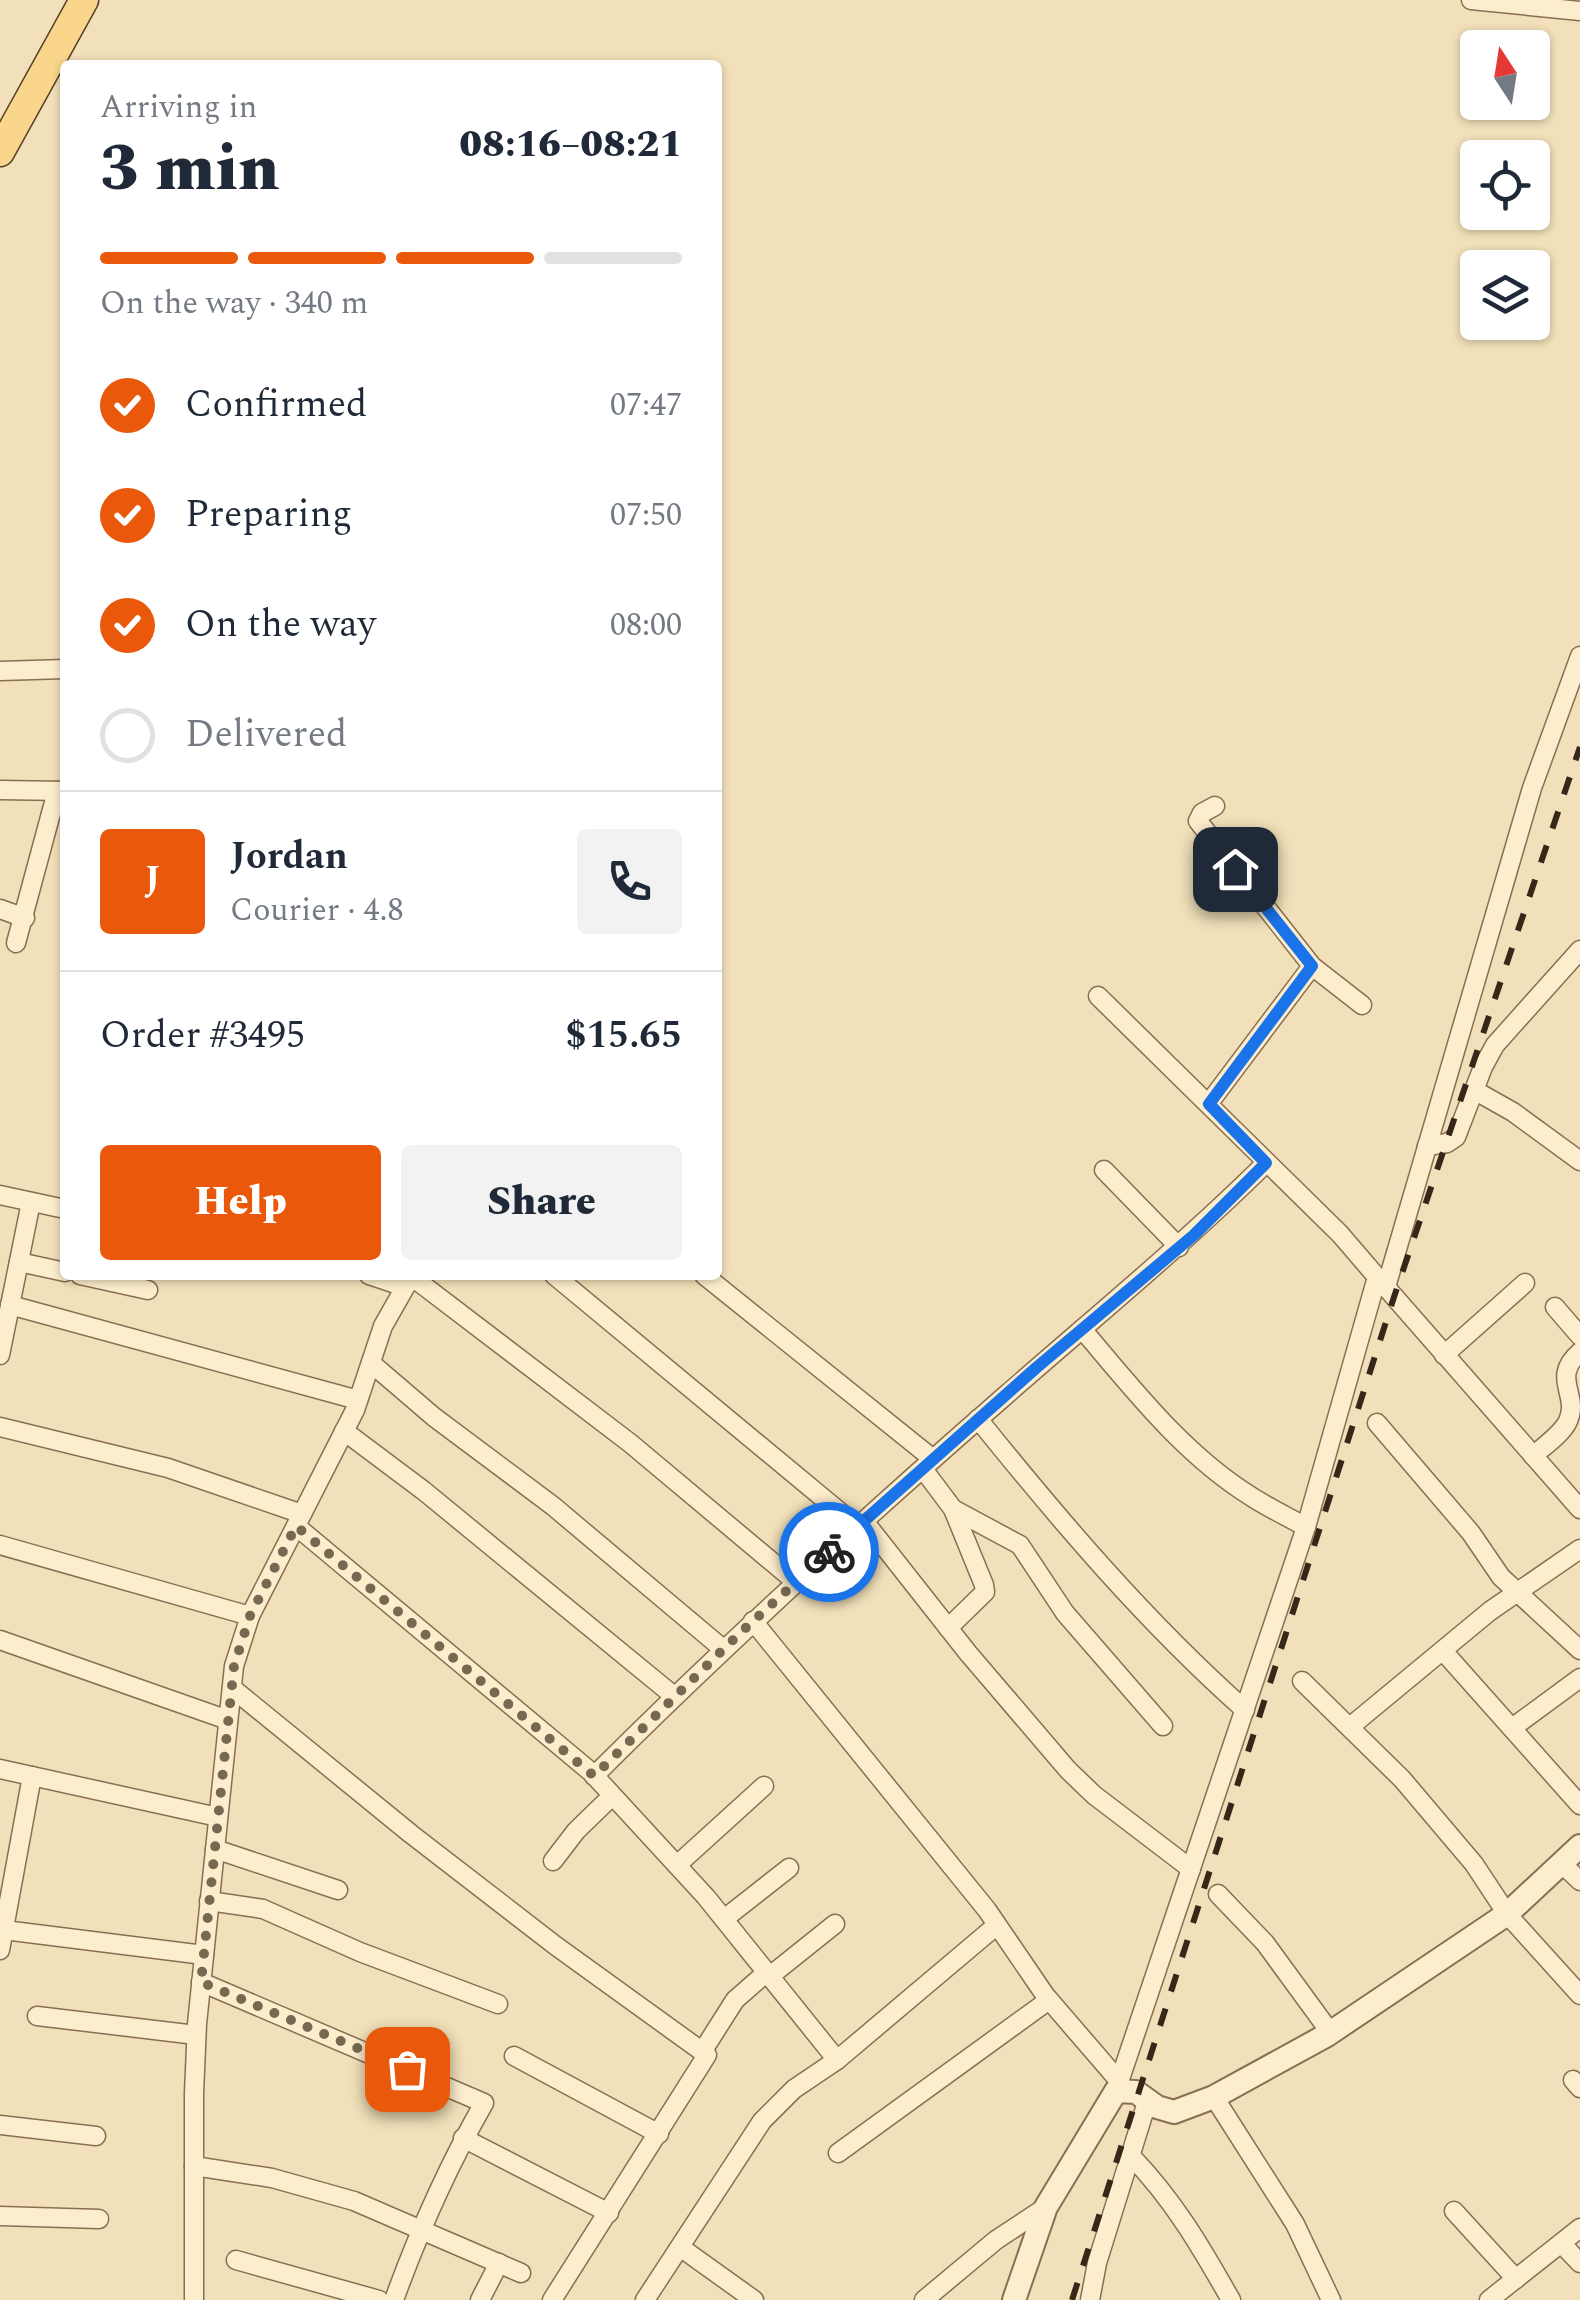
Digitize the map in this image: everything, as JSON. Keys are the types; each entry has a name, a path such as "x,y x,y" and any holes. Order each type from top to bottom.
{"main road":[{"path":"0,152 84,0"}],"street":[{"path":"1471,0 1580,11"},
{"path":"1014,2300 1046,2207 1118,2086 1306,1527 1428,1146 1532,788 1580,656"},
{"path":"0,672 60,669"},
{"path":"0,790 60,791"},
{"path":"16,943 60,794"},
{"path":"1215,806 1202,813 1198,821 1312,966 1362,1005"},
{"path":"0,908 24,918"},
{"path":"1428,1146 1456,1137 1495,1045 1580,950"},
{"path":"1209,1104 1312,966"},
{"path":"1098,996 1340,1234 1580,1510"},
{"path":"1474,1090 1513,1112 1580,1161"},
{"path":"594,1776 753,1621 1082,1328 1179,1247 1266,1163"},
{"path":"1104,1170 1179,1247"},
{"path":"0,1195 60,1208"},
{"path":"0,1355 30,1202"},
{"path":"19,1262 60,1271"},
{"path":"103,1280 148,1290"},
{"path":"188,2300 196,2035 234,1666 250,1616 344,1430 383,1326 409,1280 630,1444 796,1582"},
{"path":"560,1280 861,1524 1068,1770 1094,1795 1191,1869"},
{"path":"710,1280 928,1464 953,1509 985,1592 948,1628"},
{"path":"1444,1354 1524,1283"},
{"path":"10,1305 358,1400"},
{"path":"1555,1307 1580,1336"},
{"path":"1082,1328 1151,1410 1193,1451 1250,1496 1306,1527"},
{"path":"1533,1456 1571,1428 1566,1372 1570,1361 1580,1352"},
{"path":"370,1363 553,1506 723,1649"},
{"path":"978,1420 1078,1543 1244,1710"},
{"path":"1376,1423 1470,1533 1501,1577 1580,1650"},
{"path":"0,1428 168,1468 299,1520 594,1776 724,1918 837,2060"},
{"path":"344,1430 424,1490 674,1696"},
{"path":"953,1509 1020,1545 1065,1613 1164,1726"},
{"path":"0,1545 250,1616"},
{"path":"1350,1726 1490,1611 1580,1548"},
{"path":"753,1621 997,1925 1049,2000 1118,2086 1174,2112 1214,2097 1330,2032 1507,1914 1580,1846"},
{"path":"0,1640 228,1720"},
{"path":"1443,1651 1580,1805"},
{"path":"1512,1728 1580,1678"},
{"path":"1302,1680 1428,1809 1474,1864 1507,1914 1580,1995"},
{"path":"232,1688 440,1857 708,2056 552,2300"},
{"path":"0,1769 218,1817"},
{"path":"0,1950 32,1776"},
{"path":"677,1865 764,1786"},
{"path":"552,1861 612,1796"},
{"path":"215,1849 338,1890"},
{"path":"1561,1863 1580,1881"},
{"path":"724,1918 789,1868"},
{"path":"1218,1894 1265,1943 1330,2032"},
{"path":"209,1901 263,1909 360,1952 498,2004"},
{"path":"702,2052 735,2000 835,1924"},
{"path":"645,2300 762,2121 794,2089 837,2060 997,1925"},
{"path":"4,1930 204,1955"},
{"path":"201,1982 484,2103 463,2138 421,2228 394,2300"},
{"path":"838,2153 1049,2000"},
{"path":"37,2016 196,2035"},
{"path":"514,2056 660,2134"},
{"path":"1214,2097 1295,2224 1324,2298"},
{"path":"1090,2300 1097,2263 1148,2099"},
{"path":"0,2124 96,2136"},
{"path":"463,2138 609,2213"},
{"path":"1130,2156 1160,2186 1192,2230 1231,2300"},
{"path":"194,2166 272,2178 354,2202 521,2272"},
{"path":"924,2300 996,2240 1046,2207"},
{"path":"1454,2211 1516,2279"},
{"path":"0,2216 99,2219"},
{"path":"1489,2300 1580,2228"},
{"path":"1562,2244 1580,2263"},
{"path":"680,2247 754,2300"},
{"path":"236,2260 378,2300"},
{"path":"480,2300 500,2263"}],"railway":[{"path":"1072,2300 1394,1297 1580,747"}],"way so far":[{"path":"407,2069 201,1982 234,1666 250,1616 296,1526 594,1776 829,1552"}],"route":[{"path":"829,1552 1036,1368 1194,1235 1266,1163 1209,1104 1312,966 1235,869"}]}
